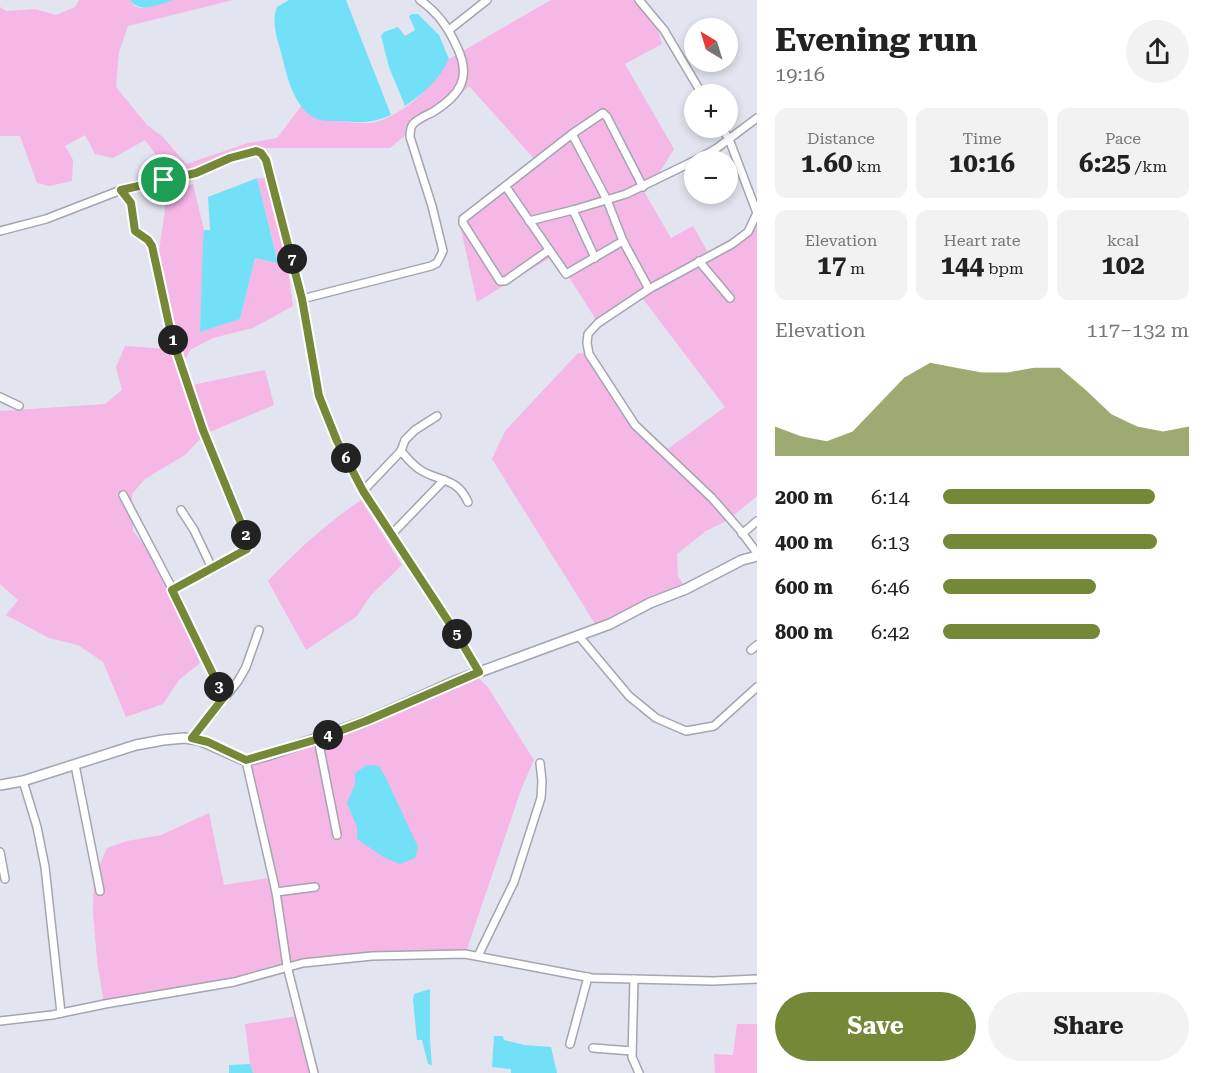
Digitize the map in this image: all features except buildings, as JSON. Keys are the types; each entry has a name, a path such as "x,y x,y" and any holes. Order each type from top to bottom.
{"street":[{"path":"302,299 431,266 441,258 443,251 432,206 410,137 412,124 449,102 462,82 464,62 449,30 435,10 420,0"},
{"path":"449,30 487,0"},
{"path":"639,0 664,30 696,84"},
{"path":"549,250 505,281 500,281 463,223 463,219 572,134 603,113 643,187"},
{"path":"712,150 757,118"},
{"path":"572,134 607,200 623,242 649,289"},
{"path":"0,785 23,781 136,745 192,738 208,742 246,760 318,739 366,721 479,672 610,624 650,603 686,589 742,560 757,555 712,498 635,425 589,354 588,334 598,323 649,289 732,244 748,232 757,213 729,139"},
{"path":"0,231 46,219 121,190 196,173 230,158 256,151 261,153 266,160 302,299 319,396 337,441 363,491 479,672"},
{"path":"529,221 607,200 643,187 684,166"},
{"path":"506,187 566,274 623,242"},
{"path":"121,190 131,203 135,231 148,240 152,246 172,338 203,430 249,543 247,549 172,590"},
{"path":"573,210 595,258"},
{"path":"699,261 729,298"},
{"path":"0,397 19,406"},
{"path":"363,491 401,451 405,440 415,430 437,416"},
{"path":"401,451 416,467 456,485 463,491 468,502"},
{"path":"391,535 444,480"},
{"path":"123,495 224,697"},
{"path":"181,510 194,530 212,568"},
{"path":"742,534 757,520"},
{"path":"192,738 238,681 246,667 259,630"},
{"path":"578,635 629,696 656,718 686,731 714,726 757,687"},
{"path":"318,739 337,835"},
{"path":"246,760 276,892 287,966 314,1073"},
{"path":"478,956 514,882 541,798 540,763"},
{"path":"75,765 100,891"},
{"path":"23,781 37,827 45,867 62,1013"},
{"path":"0,852 5,879"},
{"path":"276,892 315,887"},
{"path":"0,1021 62,1013 234,982 303,963 372,956 452,954 478,956 588,977 709,981 757,980"},
{"path":"570,1044 588,977"},
{"path":"634,979 632,1057 639,1073"},
{"path":"592,1048 632,1052"}],"shaded area":[{"path":"79,0 130,0 134,6 141,8 175,0 233,0 128,26 119,52 116,87 147,125 163,137 186,164 248,143 277,138 302,105 314,116 327,120 367,123 387,118 408,105 428,88 449,59 551,0 634,0 656,22 662,44 625,64 674,149 655,180 642,188 671,238 693,226 710,256 748,232 757,216 757,496 728,520 706,531 677,554 678,576 686,589 597,627 492,459 505,431 578,353 590,354 636,425 665,451 725,407 640,295 598,323 555,255 477,302 458,216 537,162 469,86 446,109 409,132 390,148 260,148 188,173 163,177 156,155 145,140 113,158 95,154 85,135 65,146 73,160 72,181 49,186 37,183 20,136 0,136 0,7 6,11 35,9 56,15 75,7"},
{"path":"257,178 270,179 287,262 293,306 253,328 213,338 190,350 183,364 192,385 265,370 274,405 205,434 185,455 145,479 132,494 133,531 142,542 172,597 200,663 179,680 163,704 126,717 103,662 78,645 49,638 6,615 18,600 0,584 0,411 105,404 122,390 116,367 125,346 168,349 179,335 166,297 159,259 165,207 164,190 193,184 204,230 200,332 240,319 255,258 278,262"},
{"path":"361,500 402,565 371,595 356,617 306,650 268,581 312,538"},
{"path":"474,674 487,686 534,760 522,787 466,952 287,963 233,978 104,1003 97,961 93,911 94,878 107,848 127,841 161,835 209,813 224,885 269,878 246,759 367,720"},
{"path":"298,1016 311,1073 253,1073 245,1024"},
{"path":"737,1024 757,1024 757,1073 715,1073 714,1054 733,1055"}],"water":[{"path":"130,0 175,0 139,7"},
{"path":"289,0 346,0 391,115 367,122 329,121 313,117 304,109 291,86 275,29 277,7"},
{"path":"418,14 439,35 449,59 430,86 405,106 389,67 381,36 384,32 398,27 405,36 415,30 409,16"},
{"path":"257,178 278,263 255,258 240,319 200,332 204,230 210,230 208,197"},
{"path":"367,765 379,766 385,776 418,847 415,858 400,864 385,858 357,839 357,827 347,803 355,784 355,773"},
{"path":"430,989 432,1065 428,1064 422,1040 417,1040 413,1000 414,994"},
{"path":"494,1036 503,1036 504,1040 524,1045 551,1047 557,1073 511,1073 511,1069 492,1067"},
{"path":"250,1064 253,1073 229,1073 229,1065"}],"route":[{"path":"256,151 261,153 266,160 302,299 319,396 337,441 363,491 434,598 479,672 366,721 318,739 246,760 208,742 192,738 224,697 172,590 250,546 203,430 180,356 172,338 152,246 148,240 135,231 131,203 121,190 164,180 196,173 230,158 256,151"}]}
